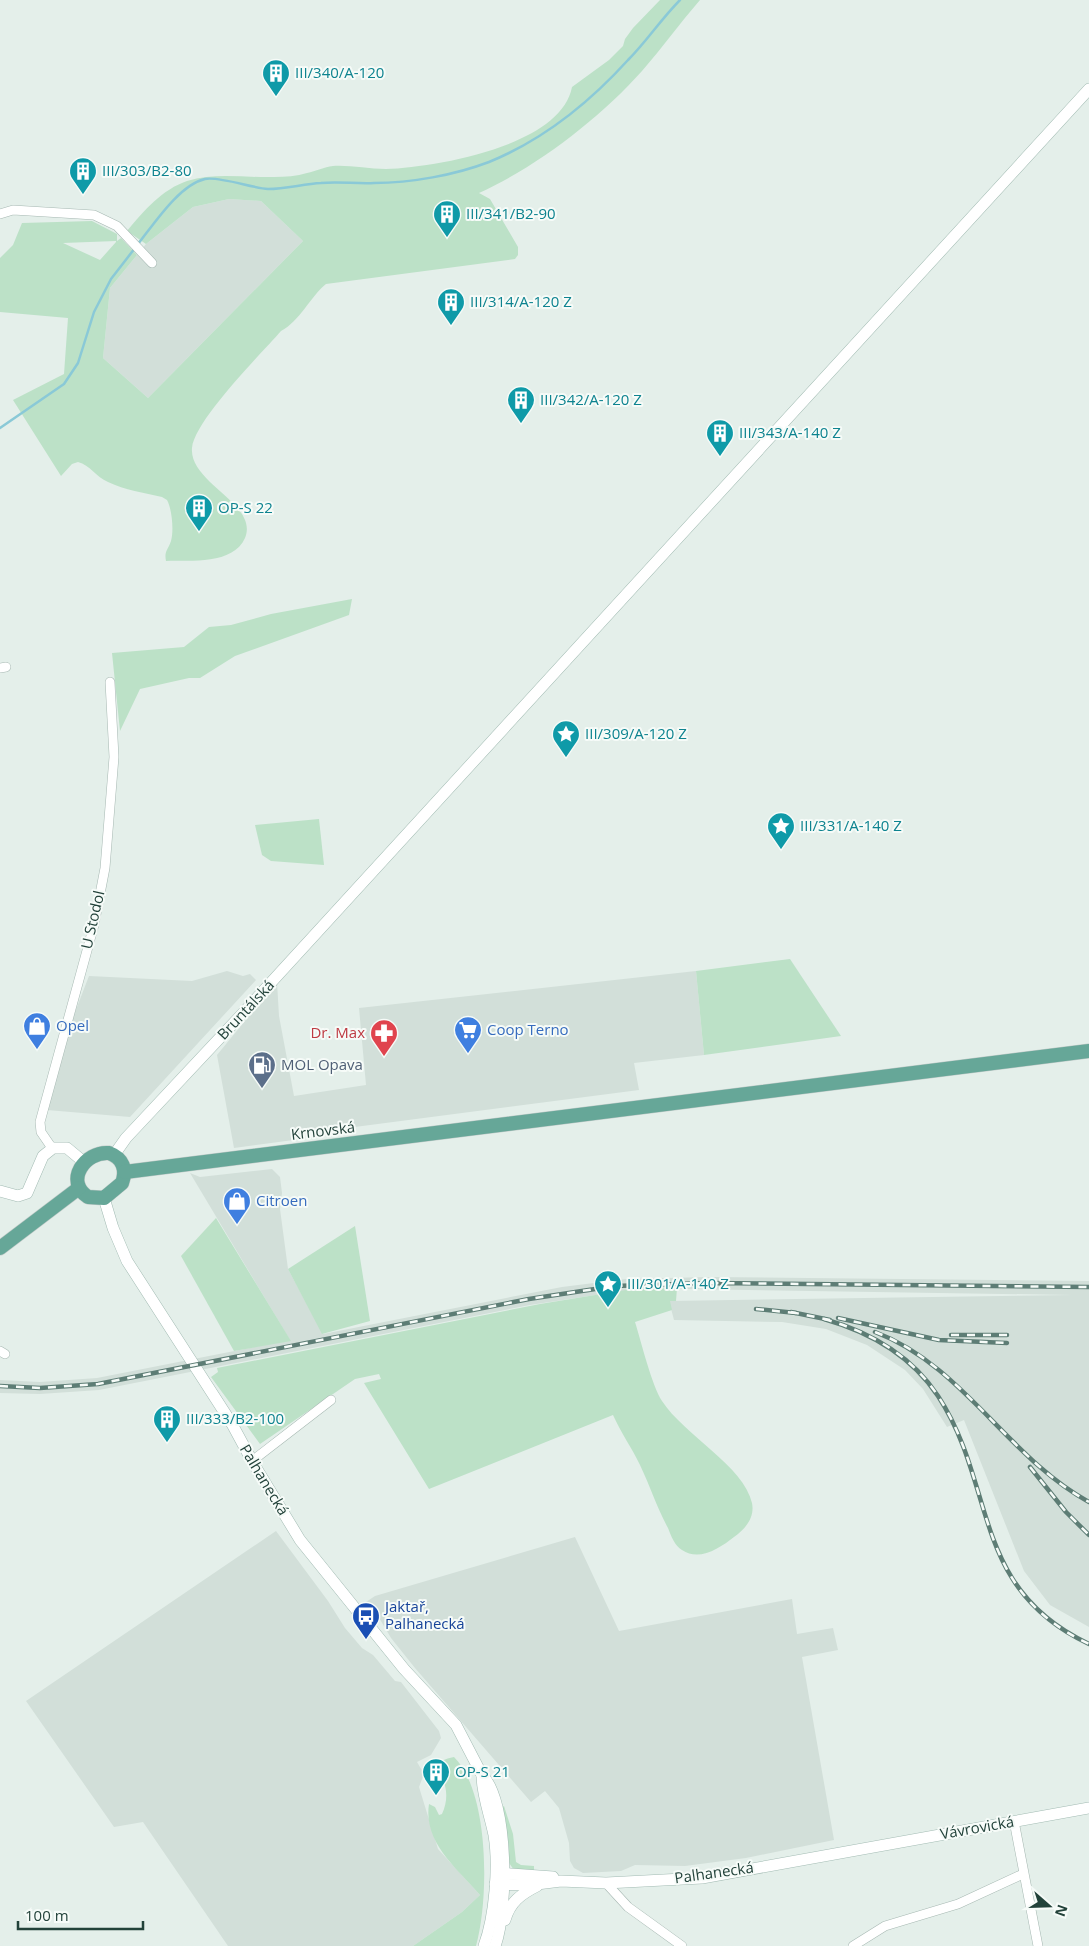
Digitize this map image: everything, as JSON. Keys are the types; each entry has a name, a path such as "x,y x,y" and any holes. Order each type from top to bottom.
{"main road":[{"name":"Krnovská","path":"125,1172 1089,1051"},
{"path":"99,1154 114,1155 121,1162 125,1172 122,1183 106,1204 88,1197 79,1188 78,1173 85,1162 99,1154"},
{"path":"0,1248 79,1188"}],"street":[{"name":"Bruntálská","path":"114,1155 139,1123 1089,89"},
{"path":"0,214 12,210 94,215 117,226 152,263"},
{"name":"U Stodol","path":"52,1148 41,1132 40,1122 94,925 105,868 114,757 110,682"},
{"path":"0,1192 18,1196 27,1193 43,1156 52,1148 67,1148 85,1162"},
{"name":"Palhanecká","path":"106,1204 116,1237 127,1261 227,1416 300,1540 404,1668 456,1725 494,1794 499,1818 499,1879"},
{"path":"252,1461 331,1400"},
{"name":"Vávrovická","path":"864,1848 1089,1808"},
{"path":"1014,1822 1038,1946"},
{"name":"Palhanecká","path":"499,1879 541,1884 561,1881 606,1883 702,1878 864,1848"},
{"path":"853,1946 885,1926 958,1904 1023,1874"},
{"name":"Palhanecká","path":"499,1879 553,1877 561,1881"},
{"path":"497,1941 499,1879"},
{"path":"484,1946 499,1879"},
{"path":"606,1883 628,1907 682,1946"},
{"path":"497,1941 511,1904 523,1892 541,1884"}],"shaded area":[{"path":"229,199 261,201 303,241 148,398 103,358 110,288 146,244 193,207"},
{"path":"227,971 243,976 250,974 256,980 130,1117 47,1110 65,1038 89,976 192,981"},
{"path":"696,971 704,1055 634,1063 639,1090 301,1134 301,1139 234,1148 217,1055 277,982 279,1016 294,1096 366,1085 359,1008"},
{"path":"272,1169 280,1177 282,1193 280,1209 288,1269 323,1334 562,1287 626,1279 710,1277 1089,1281 1089,1627 1050,1605 1024,1571 964,1420 947,1427 923,1389 905,1370 867,1345 826,1329 782,1322 674,1320 669,1301 1073,1295 683,1289 596,1295 530,1305 99,1390 40,1394 0,1393 0,1380 40,1382 97,1378 290,1340 190,1173 200,1177"},
{"path":"276,1531 328,1601 345,1628 362,1648 373,1655 395,1681 401,1682 439,1731 441,1738 431,1755 417,1762 424,1774 419,1787 438,1849 480,1895 462,1912 413,1946 228,1946 143,1822 114,1827 26,1701"},
{"path":"575,1537 619,1631 792,1599 797,1634 833,1628 838,1650 802,1657 834,1840 746,1858 685,1866 635,1865 621,1871 583,1873 574,1868 570,1861 569,1843 559,1808 545,1791 531,1802 415,1668 366,1602 375,1596"}],"green space":[{"path":"660,0 700,0 642,71 607,106 566,140 523,170 479,193 490,199 518,247 518,255 515,259 326,284 294,321 281,331 259,355 216,405 196,436 192,448 194,461 201,472 234,504 242,515 247,526 245,538 239,547 221,557 166,561 166,553 171,541 172,532 171,514 167,500 162,497 114,485 78,462 72,464 61,476 13,400 64,374 68,318 0,312 0,258 13,245 22,223 92,221 117,234 117,241 121,238 137,255 110,288 103,358 148,398 303,241 261,201 229,199 193,207 146,244 127,231 147,208 162,195 178,185 198,178 230,176 287,177 333,166 386,169 408,167 464,158 494,149 521,138 545,124 563,107 572,87 609,60 623,46 625,39","holes":["116,241 100,260 63,243"]},
{"path":"352,599 349,615 235,656 200,678 189,678 140,689 120,731 112,653 184,647 209,627 231,625 271,614"},
{"path":"319,819 324,865 271,861 262,855 255,825"},
{"path":"790,959 841,1036 704,1055 696,971"},
{"path":"216,1218 291,1341 234,1351 181,1256"},
{"path":"355,1226 370,1321 322,1334 288,1269"},
{"path":"677,1288 676,1301 670,1301 672,1310 635,1322 651,1374 662,1401 684,1426 738,1476 747,1489 753,1508 751,1518 742,1530 716,1549 702,1554 695,1555 689,1553 675,1543 640,1465 613,1415 429,1489 364,1383 381,1379 379,1374 355,1379 260,1444 211,1377 218,1372 217,1368 540,1304 626,1290"},
{"path":"454,1757 466,1774 474,1795 480,1820 484,1875 483,1902 476,1946 413,1946 462,1912 480,1895 444,1854 431,1831 429,1804 435,1807 439,1815 442,1814 446,1799 446,1789 443,1780 440,1775 436,1775 434,1769 442,1761"},
{"path":"504,1806 513,1834 516,1862 521,1865 534,1866 534,1872 514,1870 507,1860 499,1809"}],"waterway":[{"path":"138,244 159,216 177,197 195,183 205,179 218,179 268,189 327,182 403,182 462,171 509,153 564,119 597,91 635,53 680,0"},
{"path":"0,428 64,384 78,363 94,312 111,279 135,248"}],"railway":[{"path":"0,1386 40,1388 98,1384 529,1299 615,1286 710,1283 1089,1287"},
{"path":"756,1309 796,1313"},
{"path":"791,1312 830,1320"},
{"path":"838,1318 939,1340 1007,1343"},
{"path":"824,1319 841,1324 888,1347 915,1368 927,1381 938,1396 957,1430 991,1533 1004,1565 1024,1594 1051,1621 1089,1644"},
{"path":"875,1332 906,1347 934,1366 1034,1462 1060,1483 1089,1502"},
{"path":"951,1335 1007,1335"},
{"path":"1030,1467 1066,1512 1089,1535"}],"place":[{"name":"III/340/A-120","path":"276,97"},
{"name":"III/303/B2-80","path":"83,195"},
{"name":"III/341/B2-90","path":"447,238"},
{"name":"III/314/A-120 Z","path":"451,326"},
{"name":"III/342/A-120 Z","path":"521,424"},
{"name":"III/343/A-140 Z","path":"720,457"},
{"name":"OP-S 22","path":"199,532"},
{"name":"III/309/A-120 Z","path":"566,758"},
{"name":"III/331/A-140 Z","path":"781,850"},
{"name":"Opel","path":"37,1050"},
{"name":"Coop Terno","path":"468,1054"},
{"name":"Dr. Max","path":"384,1057"},
{"name":"MOL Opava","path":"262,1089"},
{"name":"Citroen","path":"237,1225"},
{"name":"III/301/A-140 Z","path":"608,1308"},
{"name":"III/333/B2-100","path":"167,1443"},
{"name":"Jaktař, Palhanecká","path":"366,1640"},
{"name":"OP-S 21","path":"436,1796"}]}
